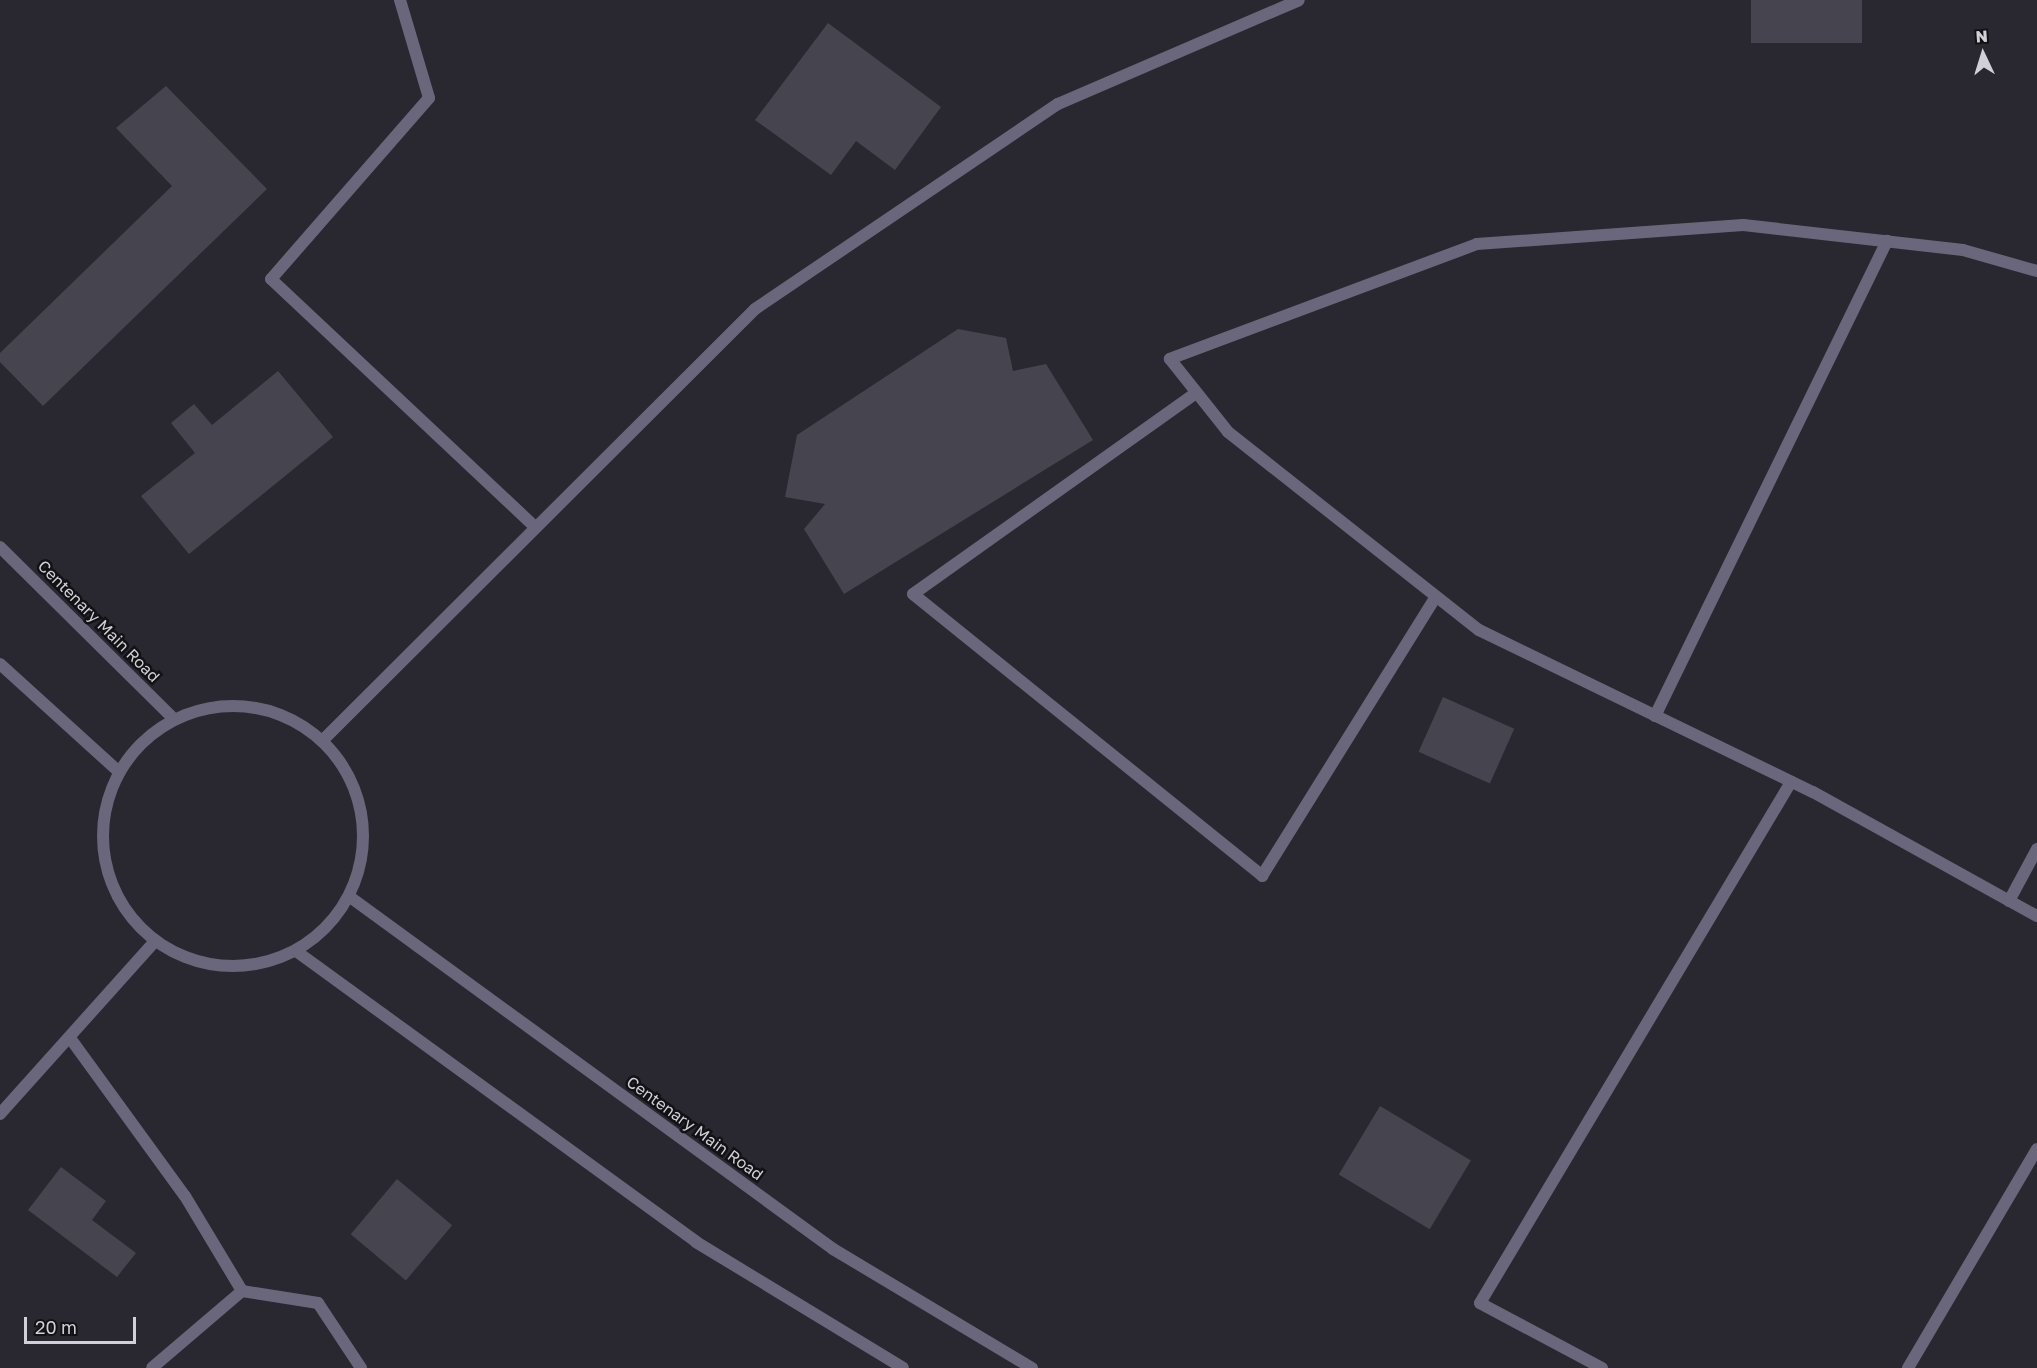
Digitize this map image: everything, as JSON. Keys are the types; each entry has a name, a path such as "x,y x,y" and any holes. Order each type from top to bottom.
{"street":[{"path":"400,0 429,98 271,279 535,526"},
{"path":"323,740 755,309 1058,104 1299,0"},
{"path":"2037,271 1963,250 1743,225 1477,244 1170,359 1228,432 1479,630 1791,782 2037,916"},
{"path":"1655,716 1887,241"},
{"path":"1196,393 913,594 1262,876 1436,597"},
{"name":"Centenary Main Road","path":"0,547 174,719"},
{"path":"0,664 119,772"},
{"path":"252,706 290,718 323,740 349,774 363,814 363,856 350,897 327,928 296,951 261,964 224,966 188,959 155,941 119,898 102,845 105,808 119,772 143,742 174,719 212,707 252,706"},
{"path":"1602,1368 1480,1303 1791,782"},
{"path":"2009,901 2037,849"},
{"name":"Centenary Main Road","path":"350,897 833,1249 1032,1368"},
{"path":"0,1114 155,941"},
{"path":"296,951 696,1242 903,1368"},
{"path":"70,1038 185,1196 242,1291"},
{"path":"1908,1368 2037,1149"},
{"path":"152,1368 242,1291 318,1303 361,1368"}],"building":[{"path":"1751,0 1862,0 1862,43 1751,43"},
{"path":"828,23 941,107 895,170 856,141 831,175 755,120"},
{"path":"166,86 267,189 43,406 0,362 0,353 172,186 116,128"},
{"path":"958,329 1006,338 1013,371 1046,364 1093,440 844,594 804,529 825,504 785,497 797,435"},
{"path":"278,371 333,437 189,554 141,496 195,453 171,423 194,404 212,425"},
{"path":"1443,697 1514,729 1490,784 1419,752"},
{"path":"1380,1106 1471,1161 1430,1229 1339,1175"},
{"path":"61,1167 106,1201 92,1220 136,1253 117,1277 28,1210"},
{"path":"397,1179 452,1225 406,1280 351,1234"}]}
